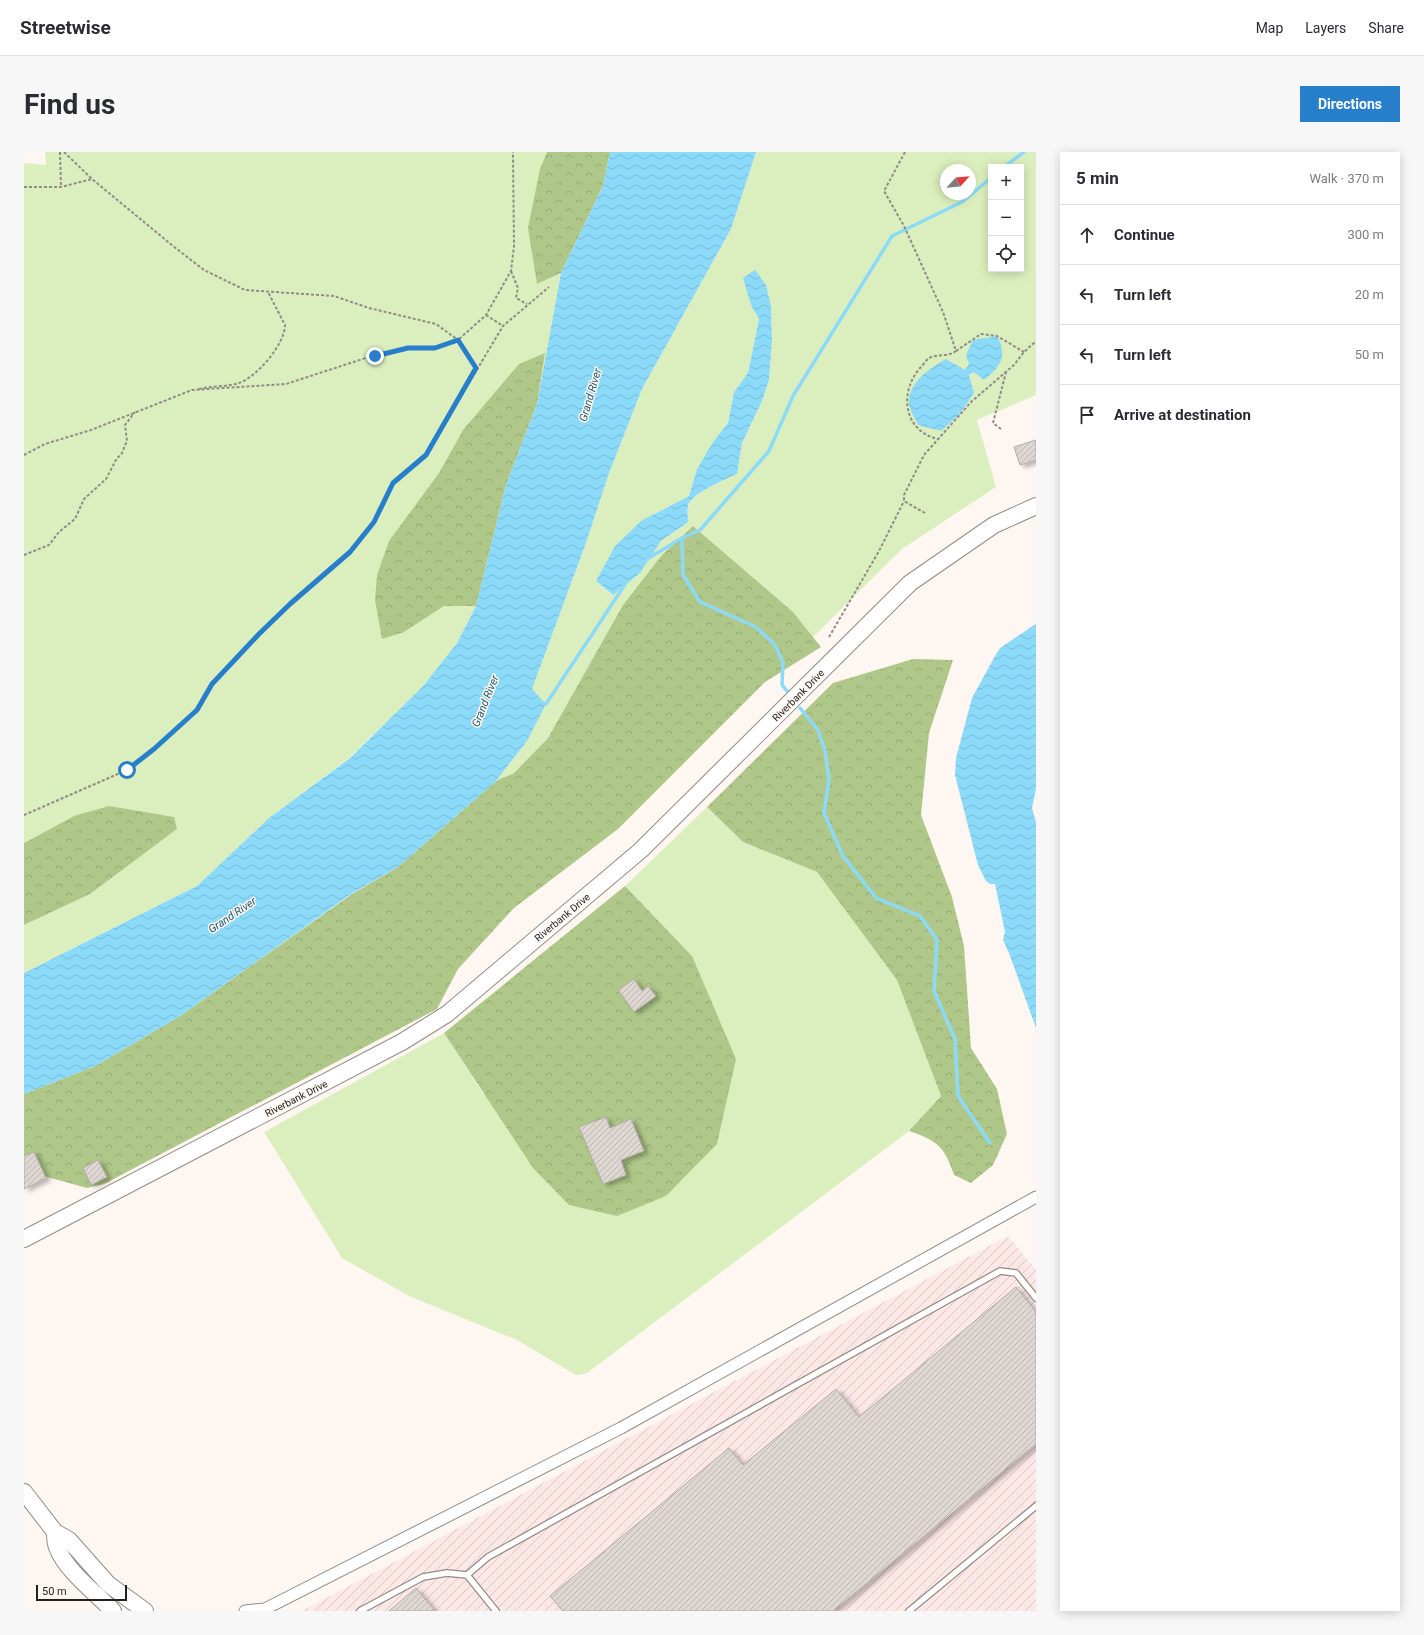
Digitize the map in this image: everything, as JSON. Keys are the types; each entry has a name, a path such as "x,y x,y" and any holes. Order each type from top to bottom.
{"street":[{"name":"Riverbank Drive","path":"24,1239 395,1046 447,1014 642,850 910,583 994,525 1036,506"},
{"path":"245,1611 265,1610 621,1428 1036,1197"},
{"path":"24,1492 55,1532 69,1540 108,1584 129,1601 145,1611"},
{"path":"55,1532 57,1547 66,1560 89,1588 113,1611"}],"lane":[{"path":"360,1611 423,1577 447,1573 467,1575 488,1558 1000,1271 1016,1273 1036,1298"},
{"path":"908,1611 1036,1506"},
{"path":"467,1575 496,1611"}],"path":[{"path":"60,152 61,187"},
{"path":"64,152 92,179 204,270 244,290 334,296 369,308 436,324 458,340 476,368"},
{"path":"192,390 286,384 375,356 408,348 435,348 458,340 486,315 511,271 514,246 513,152"},
{"path":"905,152 884,191 904,226 943,312 956,351"},
{"path":"24,187 61,187 92,179"},
{"path":"511,271 518,288 516,298 527,304"},
{"path":"24,815 127,770 154,749 197,710 212,684 259,634 290,604 350,552 374,522 393,483 426,455 476,368 504,326 527,304 549,287"},
{"path":"24,455 45,444 91,430 192,390 238,383 253,374 276,350 285,325 268,292"},
{"path":"486,315 504,326"},
{"path":"938,439 928,437 916,426 906,410 907,389 915,374 928,358 956,351 981,334 997,336 1024,352"},
{"path":"829,637 879,551 904,501 904,495 924,455 972,401 1006,372 1036,340"},
{"path":"1001,429 993,423 1006,372"},
{"path":"24,555 49,545 59,532 75,519 84,499 106,479 117,458 121,455 127,440 125,425 136,412"},
{"path":"904,501 925,513"}],"shaded area":[{"path":"1008,1236 1036,1270 1036,1611 302,1611"}],"green space":[{"path":"45,152 547,152 541,166 537,284 561,273 537,404 463,430 439,473 404,632 444,606 476,606 457,643 424,685 349,758 269,818 197,886 24,973 24,925 90,894 177,828 74,816 24,843 24,163 46,165"},
{"path":"547,152 610,152 603,186 561,273 537,284 528,228 540,169"},
{"path":"756,152 1036,152 1036,395 977,420 996,487 902,549 813,637 793,612 693,526 623,605 548,738 514,773 496,781 527,741 532,689 586,543 608,476 642,389 731,229","holes":["751,305 771,306 772,341 769,380 762,401 742,443 737,474 697,495 688,506 688,522 661,541 612,595 596,581 615,546 641,521 689,496 697,469 713,442 728,423 734,392 748,373 759,319","946,359 965,370 970,365 974,372 969,376"]},
{"path":"545,353 537,404 506,485 476,606 444,606 404,632 382,639 375,600 377,575 389,541 439,473 463,430 519,364"},
{"path":"693,526 793,612 821,647 765,682 618,829 514,908 458,969 437,1009 104,1184 87,1188 29,1172 24,1174 24,1094 95,1066 180,1016 352,894 398,867 496,781 514,773 548,738 623,605 662,555"},
{"path":"913,659 953,660 929,733 921,815 952,897 964,946 971,1048 997,1089 1007,1134 993,1165 971,1183 954,1175 947,1157 939,1146 927,1138 909,1131 941,1096 897,980 817,872 743,842 707,807 833,683"},
{"path":"109,806 174,817 177,829 90,894 24,925 24,843 74,816"},
{"path":"707,807 743,842 817,872 897,980 941,1096 909,1131 587,1373 576,1375 517,1340 409,1296 342,1258 264,1132 444,1033 484,1095 692,956 625,886"},
{"path":"625,886 692,956 736,1059 717,1144 666,1196 617,1216 569,1205 533,1168 444,1033"}],"water":[{"name":"Grand River","path":"610,152 756,152 731,229 642,389 608,476 586,543 532,689 546,704 527,741 496,781 398,867 351,894 180,1016 95,1066 24,1094 24,973 197,886 269,818 350,758 424,685 457,643 476,606 506,485 537,404 561,273 603,186"},
{"path":"755,270 766,285 771,306 772,341 769,380 762,401 742,443 737,474 709,487 690,501 688,506 688,522 661,541 640,573 613,595 596,581 615,546 641,521 689,496 697,469 713,442 728,423 734,392 748,373 759,319 751,305 743,278"},
{"path":"997,336 1002,350 1001,361 995,370 984,380 974,372 969,375 974,393 959,415 941,431 918,425 909,405 909,397 916,383 921,377 946,359 965,370 969,364 966,355 973,340"},
{"path":"1036,624 1036,789 1032,808 1036,822 1036,1028 1003,940 1005,932 995,884 990,884 986,881 978,865 955,775 956,758 972,698 1000,648"}],"building":[{"path":"1036,440 1036,460 1020,465 1014,447"},
{"path":"634,979 642,991 648,986 656,996 634,1012 618,990"},
{"path":"606,1117 610,1128 631,1119 644,1151 621,1160 626,1175 603,1184 579,1127"},
{"path":"34,1152 46,1178 24,1189 24,1156"},
{"path":"98,1160 107,1177 91,1185 83,1168"},
{"path":"1016,1287 1036,1312 1036,1444 833,1611 563,1611 550,1596 729,1448 743,1465 836,1389 859,1417"},
{"path":"416,1588 435,1611 389,1611"}],"waterway":[{"path":"1008,164 1024,152"},
{"path":"647,559 682,538 700,530 769,451 793,396 892,236 962,202 988,180"},
{"path":"682,538 683,575 700,602 756,627 775,645 783,663 782,685 787,691"},
{"path":"546,704 626,583"},
{"path":"800,708 818,730 825,751 829,779 824,813 843,856 876,898 920,916 937,940 934,991 955,1039 958,1096 990,1143"}],"route":[{"path":"127,770 154,749 197,710 212,684 259,634 290,604 320,580 350,552 374,522 393,483 426,455 476,368 458,340 435,348 408,348 375,356"}]}
